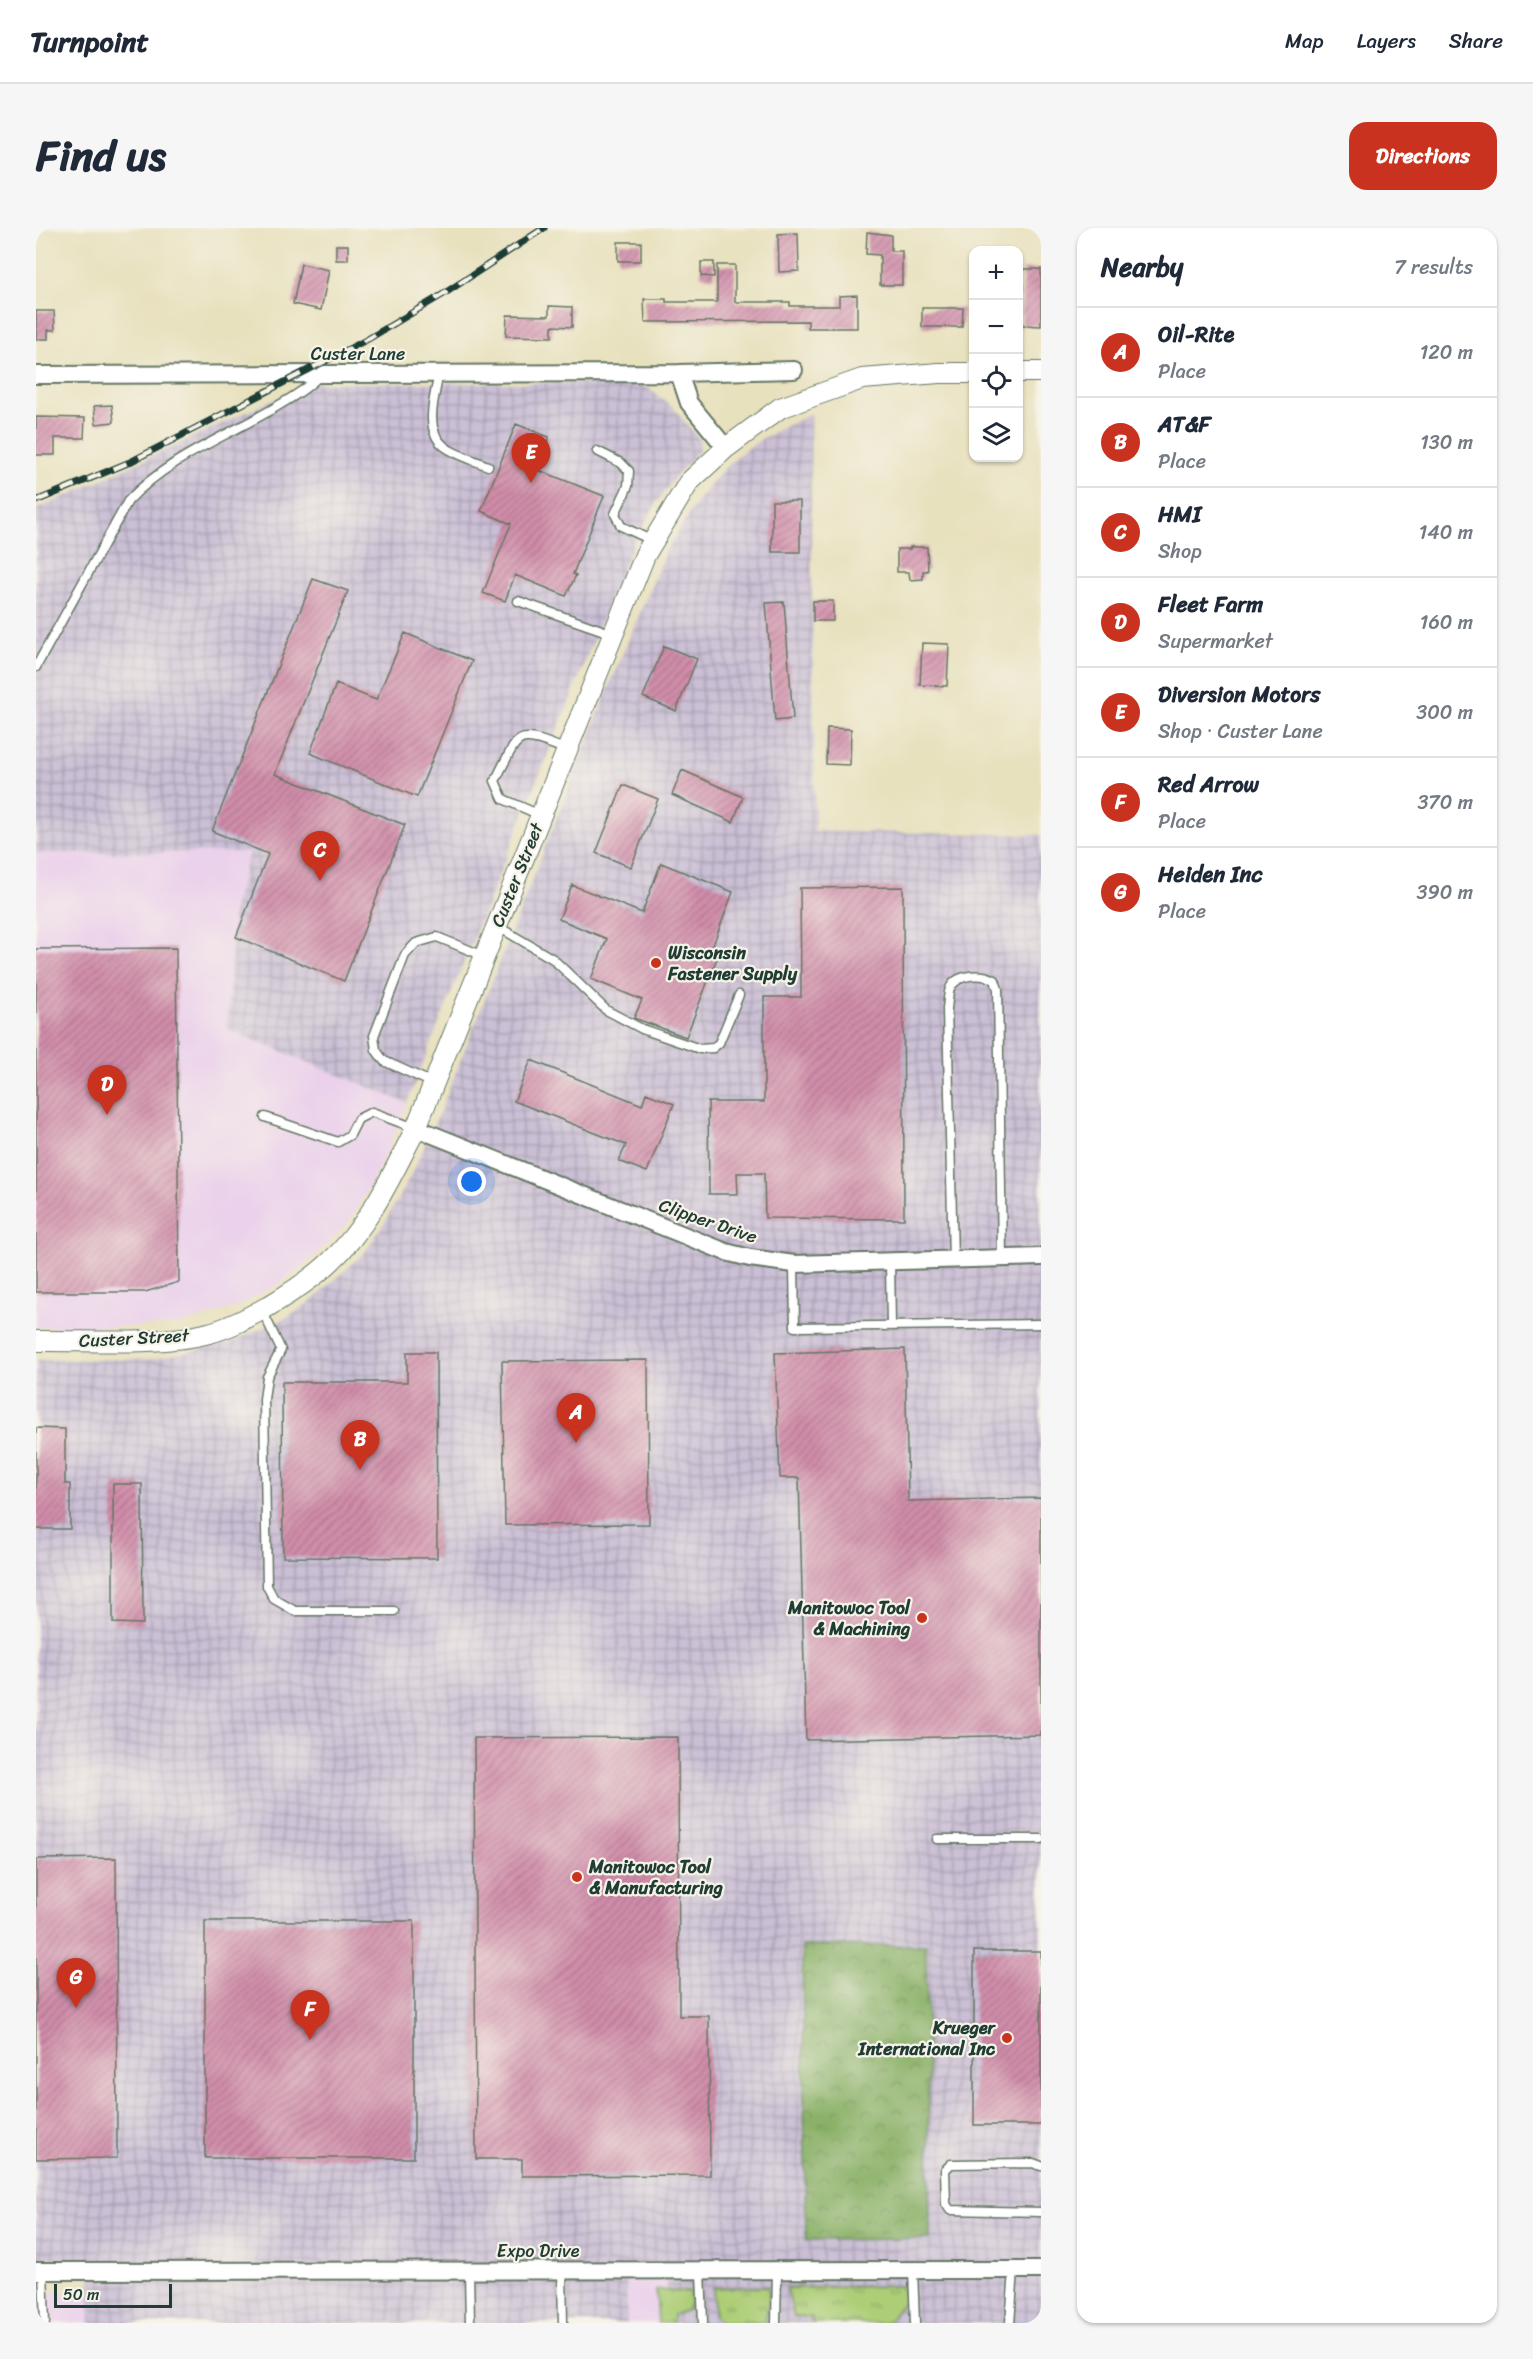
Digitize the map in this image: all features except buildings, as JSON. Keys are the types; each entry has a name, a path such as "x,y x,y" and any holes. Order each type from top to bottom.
{"street":[{"name":"Custer Lane","path":"36,375 679,373 794,370"},
{"path":"1023,372 1041,372"},
{"path":"679,373 689,403 726,448"},
{"name":"Custer Street","path":"36,1341 160,1340 209,1333 238,1321 292,1292 331,1262 367,1218 387,1186 416,1128 645,555 689,482 726,448 780,408 862,379 969,373"},
{"name":"Clipper Drive","path":"416,1128 726,1252 750,1258 794,1264 1041,1257"},
{"name":"Expo Drive","path":"40,2271 1041,2270"}],"lane":[{"path":"36,667 123,510 145,483 174,463 309,387 321,373"},
{"path":"439,373 432,412 432,430 444,446 488,466"},
{"path":"597,451 621,463 629,471 628,486 615,514 621,526 653,541"},
{"path":"518,600 613,634"},
{"path":"541,815 503,799 495,781 516,741 533,737 567,750"},
{"path":"497,925 553,959 606,1010 642,1029 700,1049 713,1048 719,1043 739,995"},
{"path":"434,1083 384,1061 376,1050 374,1036 405,955 416,943 437,937 484,956"},
{"path":"954,1259 947,1008 950,989 956,981 979,975 995,980 999,989 1002,1257"},
{"path":"266,1117 338,1142 350,1135 358,1119 372,1112 416,1128"},
{"path":"890,1260 891,1326"},
{"path":"794,1264 795,1327 1041,1324"},
{"path":"262,1309 281,1350 267,1377 264,1399 267,1586 274,1599 295,1611 394,1611"},
{"path":"937,1839 1041,1839"},
{"path":"1041,2166 1033,2163 951,2164 945,2170 945,2204 950,2210 1041,2212"},
{"path":"562,2270 562,2323"},
{"path":"913,2270 915,2323"},
{"path":"1010,2323 1014,2270"},
{"path":"40,2271 45,2323"},
{"path":"470,2271 470,2323"},
{"path":"702,2271 703,2323"},
{"path":"776,2323 777,2271"}],"shaded area":[{"path":"309,383 611,383 645,386 672,406 700,440 699,452 675,477 657,502 631,548 407,1103 227,1029 234,907 249,852 36,853 36,510"},
{"path":"810,414 815,831 1041,835 1041,2323 668,2323 666,2271 626,2271 627,2323 90,2323 91,2259 36,2258 36,1360 153,1359 229,1343 286,1318 313,1300 365,1252 411,1175 442,1107 609,686 667,549 698,500 723,470 740,454 763,438"},
{"path":"250,852 234,907 227,1029 407,1103 389,1148 348,1223 303,1266 277,1285 233,1308 182,1324 36,1327 36,853"},
{"path":"626,2270 666,2271 668,2323 627,2323"},
{"path":"36,2292 91,2292 90,2323 36,2323"}],"green space":[{"path":"926,1945 930,2239 806,2240 802,1946"},
{"path":"901,2286 905,2300 887,2323 812,2323 811,2317 794,2317 787,2288"},
{"path":"768,2287 769,2301 765,2322 723,2323 715,2316 713,2288"},
{"path":"656,2290 690,2292 690,2305 685,2311 673,2315 673,2323 658,2323"}],"railway":[{"path":"36,501 130,462 368,339 442,295 544,228"}],"place":[{"name":"Diversion Motors","path":"531,483"},
{"name":"HMI","path":"320,881"},
{"name":"Wisconsin Fastener Supply","path":"656,963"},
{"name":"Fleet Farm","path":"107,1115"},
{"name":"Oil-Rite","path":"576,1443"},
{"name":"AT&F","path":"360,1470"},
{"name":"Manitowoc Tool & Machining","path":"922,1618"},
{"name":"Manitowoc Tool & Manufacturing","path":"577,1877"},
{"name":"Heiden Inc","path":"76,2008"},
{"name":"Krueger International Inc","path":"1007,2038"},
{"name":"Red Arrow","path":"310,2040"}]}
